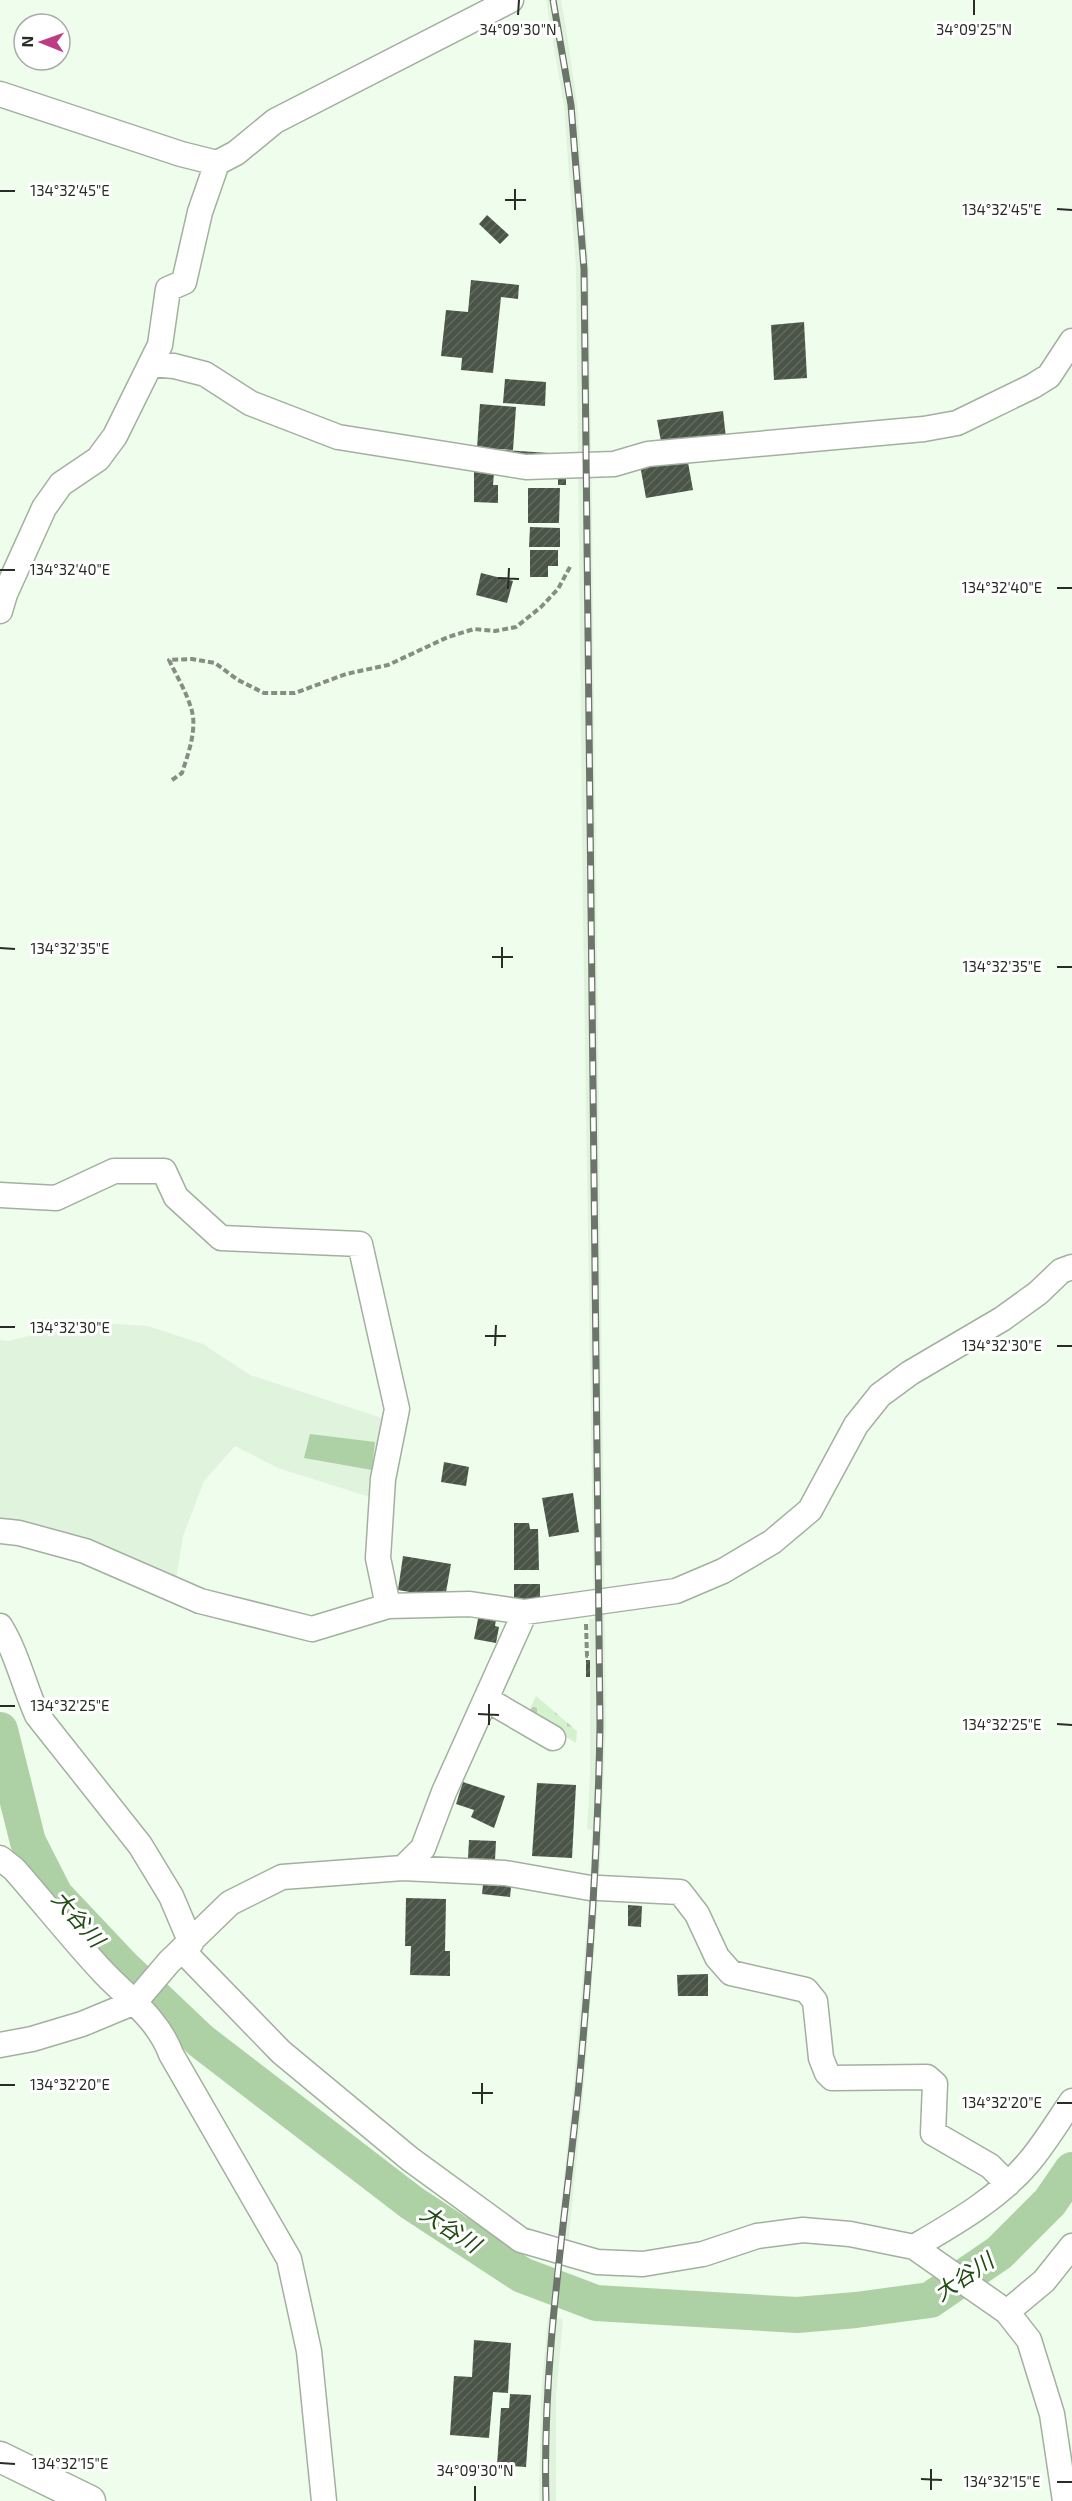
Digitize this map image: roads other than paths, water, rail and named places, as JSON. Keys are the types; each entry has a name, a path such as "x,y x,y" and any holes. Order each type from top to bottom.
{"main road":[{"path":"0,2458 90,2501"}],"street":[{"path":"0,94 181,154 217,163 236,153 275,121 511,0"},
{"path":"521,0 527,0"},
{"path":"0,611 5,594 44,508 61,484 98,459 115,436 152,364 160,345 168,289 184,282 200,212 217,163"},
{"path":"152,364 174,366 205,374 250,404 338,437 526,467 614,464 648,453 924,429 957,423 1049,376 1072,341"},
{"path":"0,1195 56,1198 114,1171 164,1171 177,1197 221,1238 360,1244 396,1409 383,1479 378,1558 388,1606"},
{"path":"0,1531 19,1533 85,1551 200,1601 312,1629 388,1606 470,1604 525,1612 676,1591 723,1571 772,1542 810,1510 856,1425 880,1395 910,1373 1002,1319 1038,1293 1061,1271 1072,1267"},
{"path":"403,1868 423,1848 444,1792 525,1612"},
{"path":"0,1626 11,1644 37,1715 140,1845 171,1896 181,1952 281,2052 410,2158 521,2240 597,2262 643,2264 703,2254 757,2236 803,2230 850,2234 922,2253 1003,2309 1029,2340 1062,2413 1065,2501"},
{"path":"486,1699 553,1738"},
{"path":"0,1858 14,1869 104,1973 138,1998 164,2036 171,2054 288,2259 309,2351 324,2501"},
{"path":"0,2045 32,2039 82,2024 138,1998 230,1903 282,1877 403,1868 505,1873 594,1888 680,1892 697,1914 717,1958 731,1973 806,1990 815,2001 821,2058 827,2073 832,2078 927,2077 935,2084 933,2133 990,2166 1008,2184"},
{"path":"922,2253 957,2222 1008,2184 1030,2162 1072,2101"},
{"path":"1003,2309 1044,2281 1072,2246"}],"waterway":[{"name":"大谷川","path":"0,1730 28,1842 55,1895 123,1967 201,2041 412,2203 522,2275 596,2303 797,2315 930,2300 999,2253 1050,2202 1072,2170"}],"railway":[{"path":"546,2501 551,2344 587,1995 600,1725 584,269 571,105 553,0"}]}
